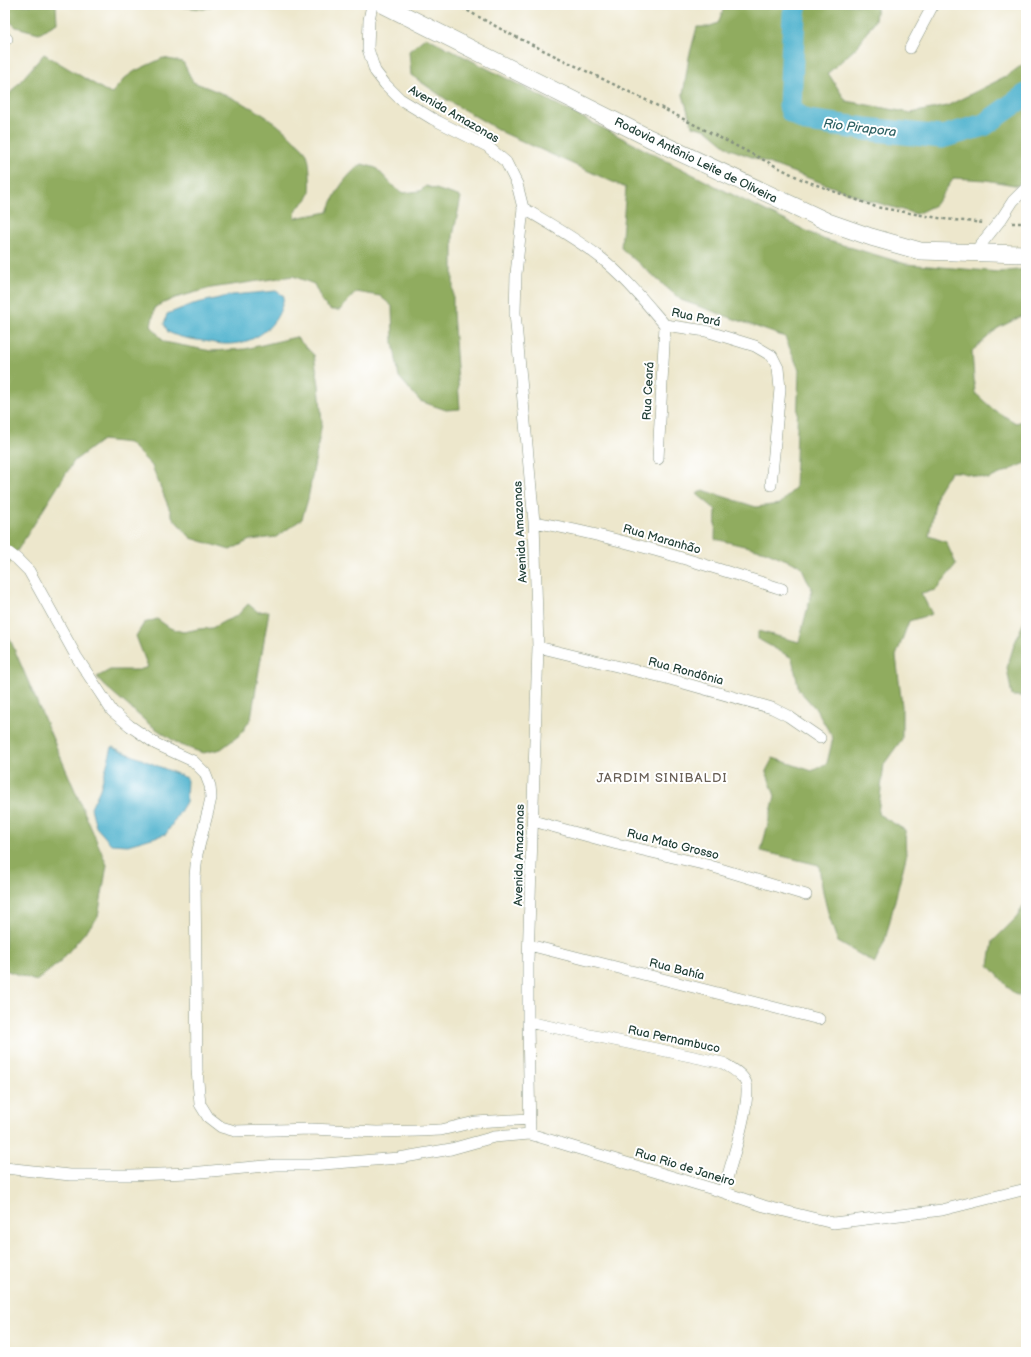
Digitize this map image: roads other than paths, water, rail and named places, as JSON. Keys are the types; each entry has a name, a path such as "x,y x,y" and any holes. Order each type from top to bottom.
{"main road":[{"name":"Rodovia Antônio Leite de Oliveira","path":"384,5 649,138 828,222 871,238 920,251 1026,254"}],"street":[{"name":"Avenida Amazonas","path":"372,5 369,20 368,49 375,71 400,99 434,119 487,146 506,162 517,184 523,208 516,274 515,313 534,522 538,647 529,945 528,1022 530,1134"},
{"path":"910,48 933,5"},
{"path":"974,253 998,223 1013,201 1026,188"},
{"name":"Rua Pará","path":"523,208 572,237 602,259 639,294 665,325 706,332 755,346 772,356 778,368 780,389 771,485"},
{"name":"Rua Ceará","path":"658,459 665,325"},
{"name":"Rua Maranhão","path":"534,522 575,529 671,554 782,589"},
{"path":"5,550 30,571 76,656 112,711 130,726 156,744 192,761 205,773 210,786 211,798 202,829 197,854 195,877 197,1070 200,1104 208,1117 221,1127 235,1130 310,1129 377,1132 441,1130 476,1122 498,1122 530,1119"},
{"name":"Rua Rondônia","path":"538,647 666,678 772,708 788,716 820,738"},
{"name":"Rua Mato Grosso","path":"533,821 617,844 707,865 806,895"},
{"name":"Rua Bahía","path":"529,945 819,1019"},
{"name":"Rua Pernambuco","path":"528,1022 723,1063 733,1068 746,1083 747,1103 723,1192"},
{"path":"5,1168 70,1175 190,1174 276,1165 311,1165 399,1158 451,1149 494,1137 530,1134"},
{"name":"Rua Rio de Janeiro","path":"530,1134 723,1192 764,1206 833,1223 942,1210 1026,1190"}],"water":[{"path":"276,291 284,296 282,307 277,316 264,332 246,341 222,344 185,338 168,332 164,324 167,314 193,304 232,295"},
{"path":"112,747 187,778 186,802 166,834 128,845 111,844 96,827 91,808 100,789"}],"waterway":[{"name":"Rio Pirapora","path":"796,5 794,14 790,106 792,112 807,121 942,137 984,125 1026,95"}],"district":[{"name":"JARDIM SINIBALDI","path":"662,777"}]}
